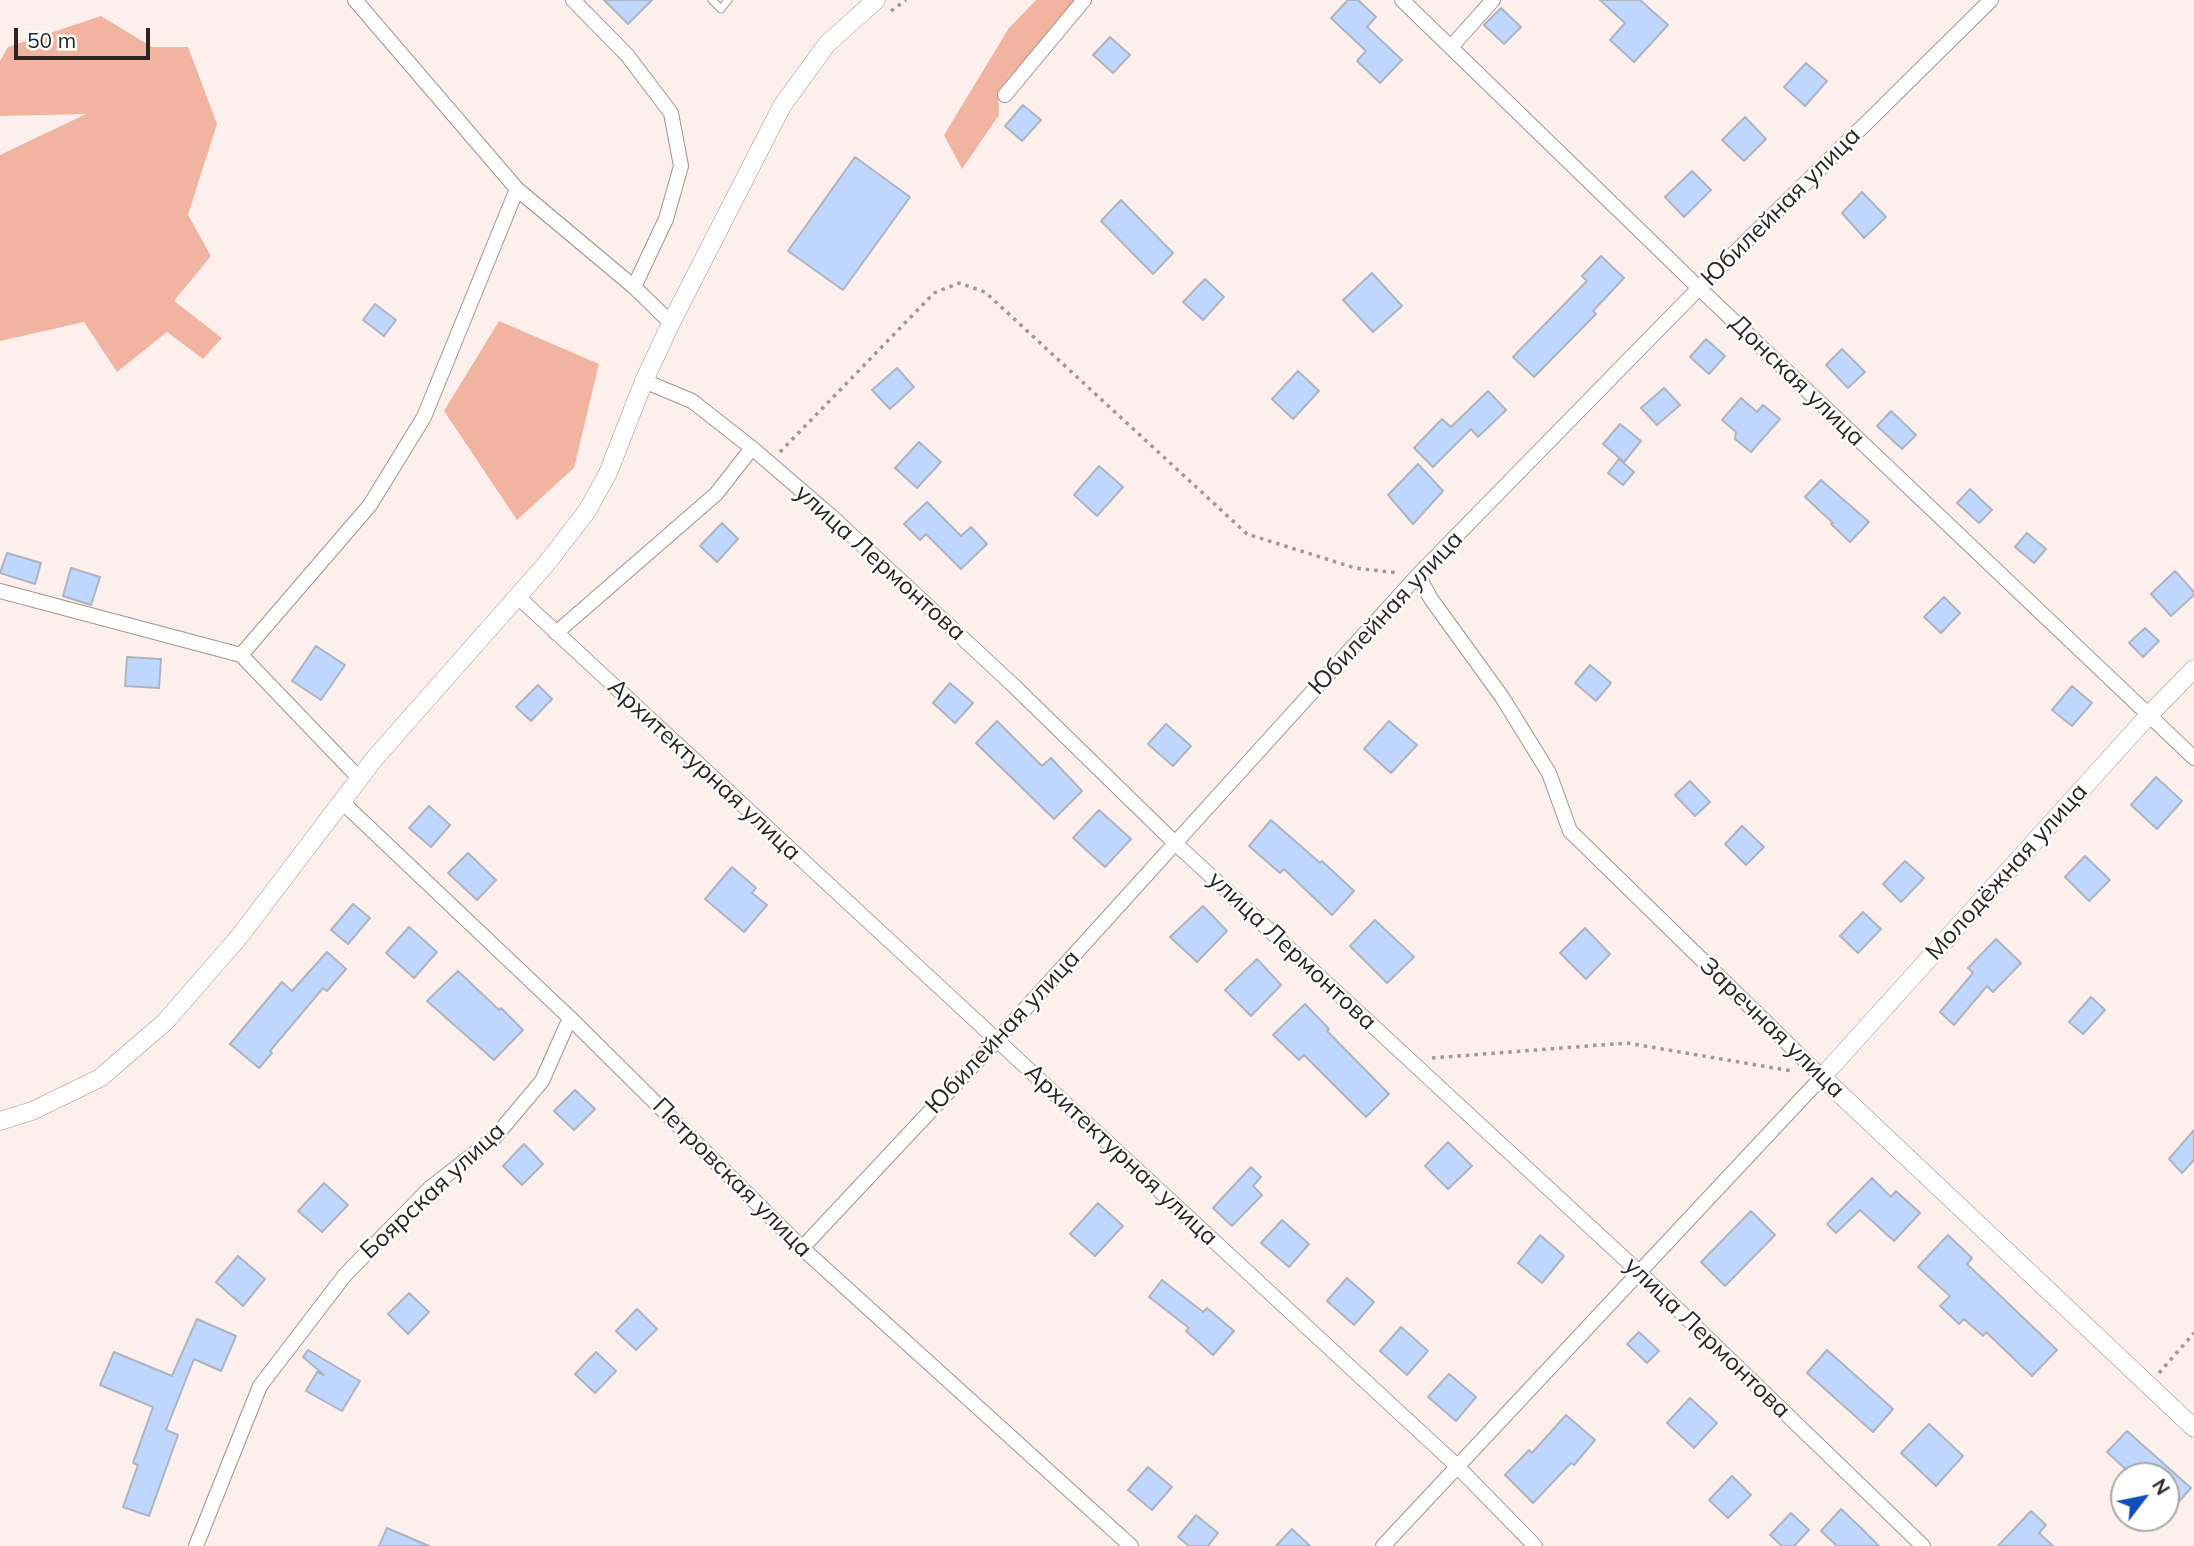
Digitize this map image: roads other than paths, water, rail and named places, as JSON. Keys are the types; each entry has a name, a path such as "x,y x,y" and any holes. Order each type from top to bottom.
{"street":[{"path":"355,0 517,188 634,287 671,323"},
{"path":"573,0 627,55 671,113 681,166 666,219 634,287"},
{"path":"1005,95 1084,0"},
{"name":"Донская улица","path":"1402,0 1699,288 2194,758"},
{"path":"1451,47 1493,0"},
{"name":"Юбилейная улица","path":"802,1248 997,1040 1418,575 1699,288 1990,1"},
{"path":"0,1121 32,1111 100,1078 165,1022 239,937 359,778 547,564 587,511 608,473 644,381 671,323 782,106 827,44 883,6"},
{"path":"241,655 370,505 424,417 517,188"},
{"name":"улица Лермонтова","path":"644,381 692,401 831,516 1013,685 1175,844 1640,1273 1923,1546"},
{"path":"556,633 716,494 752,448"},
{"name":"Заречная улица","path":"1418,575 1431,598 1502,697 1549,773 1570,831 1822,1077 2194,1428"},
{"path":"0,591 241,655 359,778"},
{"name":"Архитектурная улица","path":"517,596 1457,1466 1535,1546"},
{"name":"Молодёжная улица","path":"1822,1077 2149,715 2194,669"},
{"name":"Петровская улица","path":"341,801 570,1018 802,1248 1131,1546"},
{"name":"Боярская улица","path":"196,1546 260,1386 345,1275 430,1188 494,1138 542,1081 570,1018"},
{"path":"1383,1546 1822,1077"}],"lane":[{"path":"712,0 721,9 728,0"}]}
